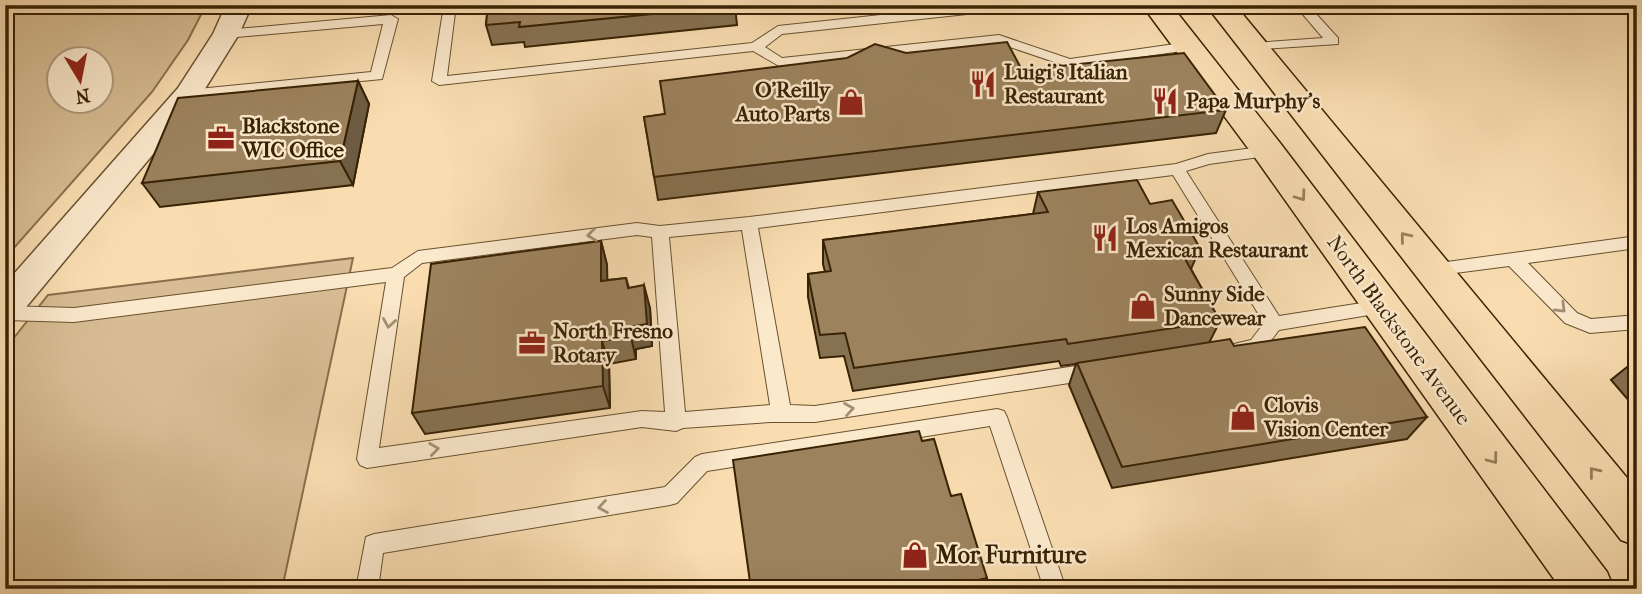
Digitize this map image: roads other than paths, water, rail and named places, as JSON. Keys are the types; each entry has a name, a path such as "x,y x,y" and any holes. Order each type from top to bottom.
{"main road":[{"name":"North Blackstone Avenue","path":"1156,5 1268,150 1590,589"},
{"path":"1220,5 1637,525"}],"street":[{"path":"5,308 188,94 226,34 239,5"}],"lane":[{"path":"450,5 439,80 756,47 778,30 1013,5"},
{"path":"1254,47 1333,41 1301,5"},
{"path":"188,94 377,76 392,12 226,34"},
{"path":"756,47 779,62 999,39 1069,63 1189,46"},
{"path":"5,313 74,315 396,274 418,257 637,229 660,232 749,223 1177,169 1208,159 1268,150"},
{"path":"1177,169 1274,324"},
{"path":"749,223 781,411"},
{"path":"660,232 676,423"},
{"path":"1432,270 1637,242"},
{"path":"1513,259 1571,318 1590,326 1637,322"},
{"path":"396,274 367,459 642,419 676,423 781,411 815,414 1119,368"},
{"path":"1216,353 1257,346 1274,324 1381,307"},
{"path":"367,589 374,544 670,496 702,463 997,417 1055,589"}],"place":[{"name":"Luigi's Italian Restaurant","path":"983,84"},
{"name":"Papa Murphy's","path":"1165,101"},
{"name":"O'Reilly Auto Parts","path":"851,102"},
{"name":"Blackstone WIC Office","path":"221,138"},
{"name":"Los Amigos Mexican Restaurant","path":"1105,238"},
{"name":"Sunny Side Dancewear","path":"1143,306"},
{"name":"North Fresno Rotary","path":"532,343"},
{"name":"Clovis Vision Center","path":"1243,417"},
{"name":"Mor Furniture","path":"915,555"}]}
